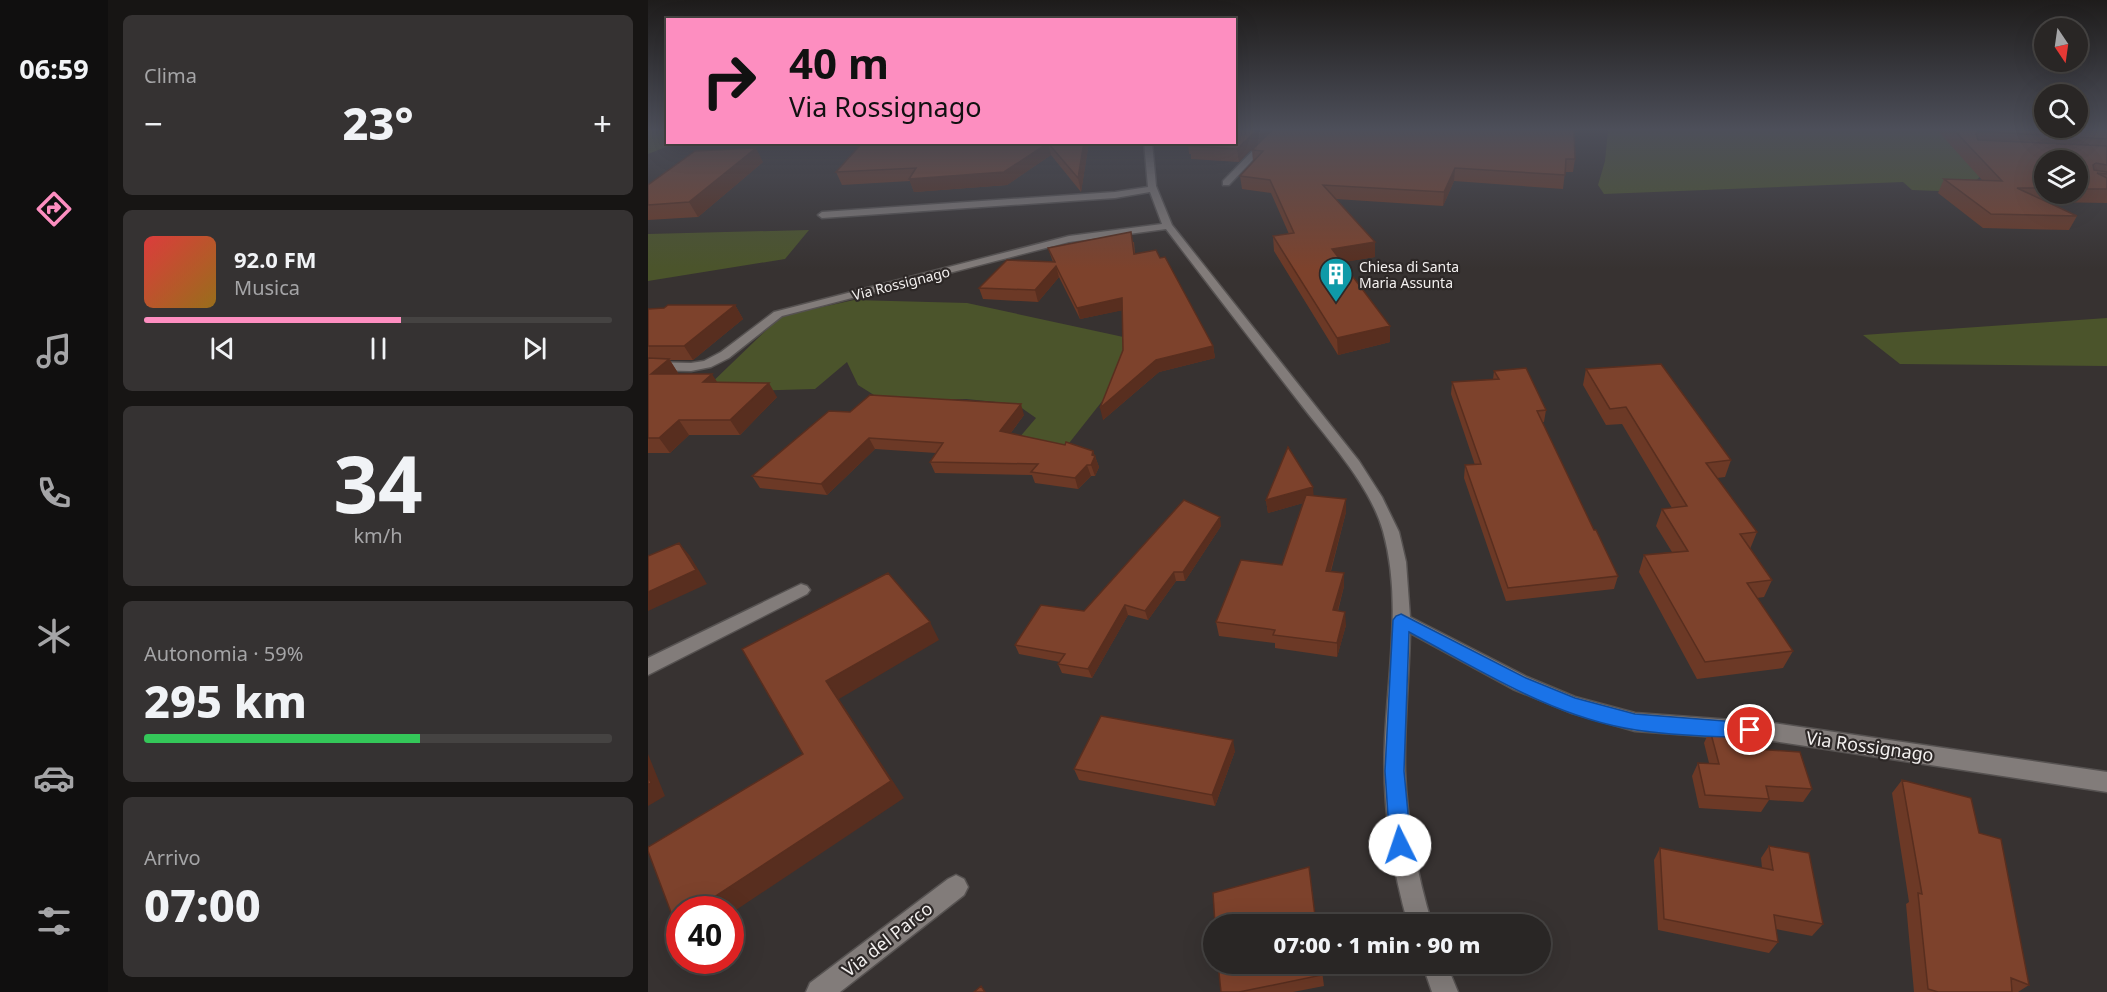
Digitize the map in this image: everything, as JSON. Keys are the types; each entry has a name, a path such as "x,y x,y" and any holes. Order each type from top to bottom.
{"street":[{"path":"1149,176 1152,189 1168,226 1354,464 1378,503 1390,529 1398,559 1401,591 1395,771 1400,845 1417,914"},
{"path":"1226,183 1232,176"},
{"path":"822,215 1114,195 1152,189"},
{"name":"Via Rossignago","path":"648,366 691,367 707,364 725,355 778,314 1069,239 1168,226"},
{"path":"648,667 801,590"},
{"name":"Via Rossignago","path":"1401,620 1520,683 1572,705 1635,722 1773,732 2107,782"},
{"name":"Via del Parco","path":"819,992 956,887"},
{"path":"1438,974 1445,992"}],"green space":[{"path":"1601,176 1980,176 1964,192 1912,190 1903,182 1604,194 1598,185"},
{"path":"809,230 785,259 648,281 648,234"},
{"path":"854,300 967,303 1128,338 1126,371 1047,471 996,465 1036,418 1016,404 966,399 929,400 874,395 858,385 847,362 815,389 702,392 781,316"},
{"path":"2107,318 2107,366 1900,364 1863,335"}],"building":[{"path":"660,176 721,176 689,202 648,205 648,185"},
{"path":"911,176 946,176 909,179"},
{"path":"1242,176 1451,176 1444,192 1323,185 1375,242 1332,249 1390,326 1337,338 1273,236 1294,233 1270,180"},
{"path":"1998,176 2034,176 2034,188 2017,188 2034,196 2034,204 2051,204 2077,216 1991,214 1944,179 2002,181"},
{"path":"2088,176 2107,178 2107,189 2088,189"},
{"path":"1131,232 1134,254 1156,250 1160,258 1165,257 1213,346 1156,360 1100,408 1123,350 1122,298 1077,308 1056,266 1035,290 979,288 1007,260 1055,262 1048,248"},
{"path":"668,305 735,305 684,346 648,346 648,309 664,308"},
{"path":"648,358 669,359 651,374 712,374 703,382 769,383 730,420 679,420 659,438 648,438"},
{"path":"1661,364 1731,460 1706,463 1757,532 1740,534 1772,580 1747,583 1793,651 1705,662 1644,555 1688,551 1662,509 1687,506 1626,407 1610,409 1586,369"},
{"path":"1526,368 1546,410 1537,411 1618,576 1508,588 1465,465 1481,464 1452,382 1499,379 1494,371"},
{"path":"870,395 1021,404 1000,431 1065,445 1066,442 1093,451 1092,455 1095,456 1091,465 1087,465 1075,478 1031,472 1038,464 930,462 943,443 869,438 821,484 752,476 829,411 850,412"},
{"path":"1288,447 1313,487 1266,500"},
{"path":"1306,495 1346,499 1326,571 1344,573 1333,610 1345,612 1337,643 1273,635 1275,630 1216,622 1241,560 1282,565"},
{"path":"1184,500 1220,517 1183,572 1174,572 1145,611 1125,605 1088,669 1058,664 1065,654 1015,645 1041,605 1084,611"},
{"path":"679,543 696,570 648,592 648,556"},
{"path":"888,573 930,622 826,681 891,781 716,896 666,896 666,899 648,847 803,754 742,649"},
{"path":"1101,716 1233,740 1212,795 1074,769"},
{"path":"1710,730 1750,733 1755,749 1800,752 1812,789 1766,786 1769,799 1705,795 1698,763 1719,764"},
{"path":"1902,780 1971,798 1979,833 2001,839 2029,985 2011,978 2012,992 1938,992 1928,989 1918,893 1922,894"},
{"path":"1769,846 1809,853 1823,924 1774,915 1778,942 1664,919 1660,848 1773,870"},
{"path":"1309,867 1315,914 1214,914 1213,893"},
{"path":"1219,974 1322,974 1239,992 1221,992"},
{"path":"981,986 985,992 974,992"}],"place":[{"name":"Chiesa di Santa Maria Assunta","path":"1336,303"}],"route":[{"path":"1400,845 1395,771 1401,620 1520,683 1572,705 1635,722 1750,730"}]}
